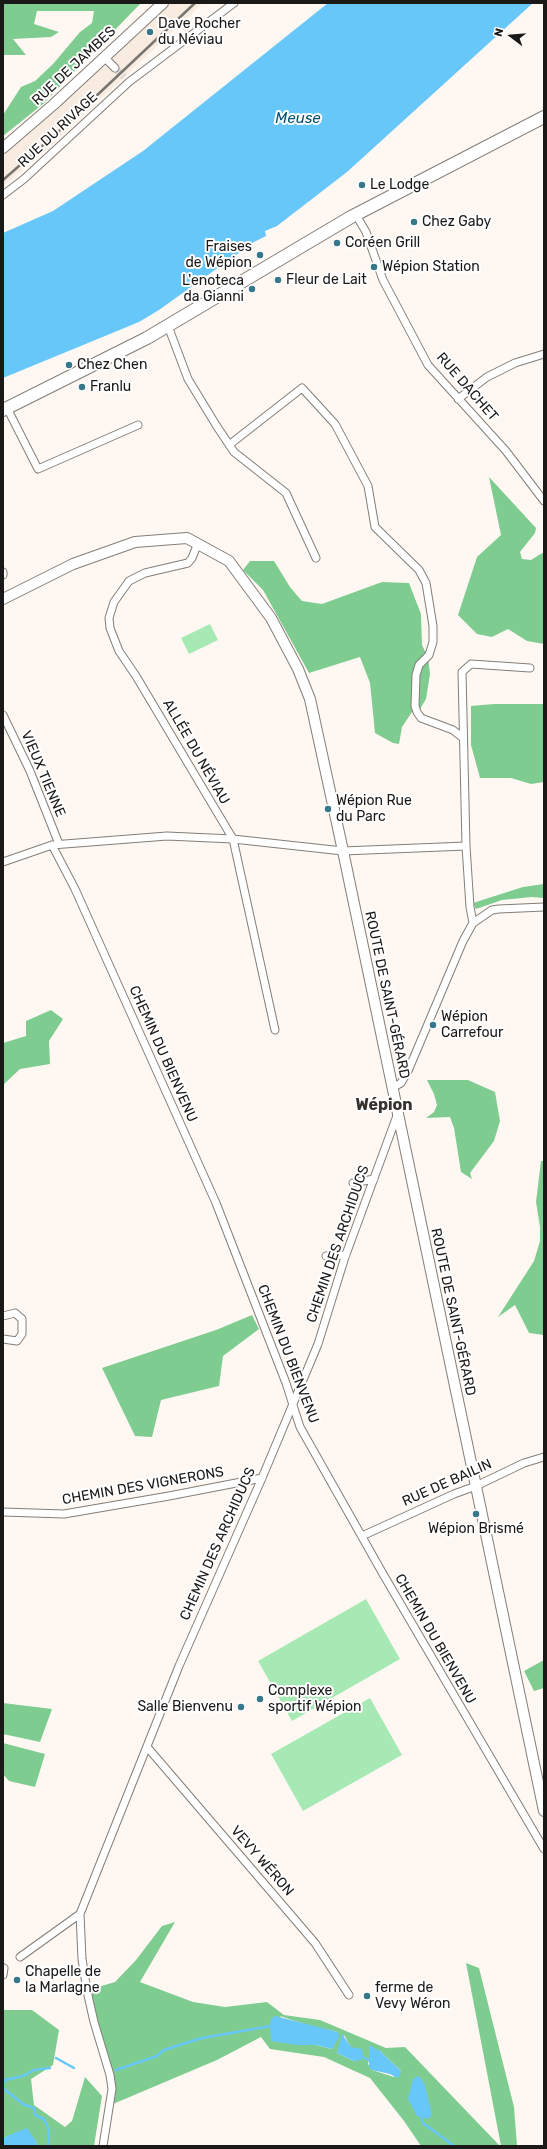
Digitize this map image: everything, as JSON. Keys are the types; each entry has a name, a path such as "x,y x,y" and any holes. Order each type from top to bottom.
{"main road":[{"name":"RUE DE JAMBES","path":"3,148 42,115 163,3"},
{"path":"5,409 168,326 229,288 356,215 544,117"},
{"name":"ROUTE DE SAINT-GÉRARD","path":"3,599 72,564 135,542 188,538 229,560 271,618 298,669 310,699 343,851 544,1811"}],"street":[{"name":"RUE DU RIVAGE","path":"3,195 24,179 126,79 234,3"},
{"path":"104,57 115,68"},
{"name":"RUE DACHET","path":"356,215 366,232 383,280 424,358 458,399 506,451 544,500"},
{"path":"168,326 188,379 234,452 286,493 316,558"},
{"path":"458,399 487,377 508,366 544,354"},
{"path":"230,445 302,388 335,424 368,486 375,527 419,570 426,583 433,626 433,642 429,655 419,665 416,675 415,706 421,718 453,730 463,738"},
{"path":"5,409 38,469 138,426"},
{"name":"ALLÉE DU NÉVIAU","path":"198,543 192,558 188,563 145,572 129,581 118,594 112,606 109,618 110,628 119,651 136,676 232,839 275,1030"},
{"path":"473,923 470,906 466,846 462,672 471,664 530,668"},
{"name":"VIEUX TIENNE","path":"3,714 30,770 55,844"},
{"path":"3,862 55,844 167,836 232,839 343,851 466,846"},
{"name":"CHEMIN DU BIENVENU","path":"55,844 216,1203 293,1403 300,1427 544,1849"},
{"path":"392,1088 401,1083 408,1071 463,941 473,923 499,908 544,907"},
{"name":"CHEMIN DES ARCHIDUCS","path":"80,1914 148,1748 182,1660 262,1478 318,1344 346,1255 398,1112"},
{"path":"353,1183 374,1179"},
{"path":"326,1256 346,1255"},
{"path":"3,1316 15,1313 22,1320 22,1334 17,1341 3,1339"},
{"name":"RUE DE BAILIN","path":"362,1536 454,1494 476,1486 524,1463 544,1457"},
{"name":"CHEMIN DES VIGNERONS","path":"3,1512 64,1514 262,1478"},
{"name":"VEVY WÉRON","path":"148,1748 315,1942 349,1995"},
{"path":"20,1957 80,1914"},
{"path":"80,1914 82,1959 87,1991 97,2035 110,2075 112,2089 103,2146"}],"shaded area":[{"path":"163,3 203,3 44,152 3,186 3,148"}],"green space":[{"path":"3,3 141,3 43,104 3,136 3,115 21,87 35,81 53,64 80,32 92,23 94,11 37,11 34,24 59,32 51,37 13,39 26,55 3,55"},
{"path":"489,477 536,528 535,533 520,552 522,559 531,560 544,552 544,644 527,641 508,629 492,637 477,634 458,615 477,557 501,535"},
{"path":"250,561 274,561 290,587 302,601 322,604 382,582 409,583 421,614 422,645 428,657 430,674 426,699 420,709 412,712 402,727 399,744 393,743 375,733 370,683 360,657 309,673 263,590 243,570"},
{"path":"210,624 218,640 189,654 181,638"},
{"path":"494,704 544,704 544,782 531,784 511,778 480,778 471,745 471,706"},
{"path":"544,884 544,898 532,897 502,900 476,909 473,903 523,887"},
{"path":"51,1010 63,1019 49,1041 50,1064 20,1069 3,1085 3,1043 26,1036 26,1021"},
{"path":"427,1080 468,1080 495,1092 500,1121 494,1141 470,1173 472,1179 461,1172 454,1128 450,1117 426,1118 434,1112 437,1105 434,1094"},
{"path":"541,1161 544,1161 544,1335 529,1333 515,1305 498,1317 534,1261 540,1241 540,1227 536,1202"},
{"path":"252,1315 259,1329 223,1356 219,1386 161,1400 152,1437 135,1436 102,1368 216,1330"},
{"path":"366,1599 400,1659 292,1721 258,1661"},
{"path":"544,1660 544,1688 534,1691 524,1671"},
{"path":"370,1698 402,1755 303,1811 271,1754"},
{"path":"3,1703 52,1709 40,1742 3,1734"},
{"path":"3,1743 45,1754 35,1787 9,1781 3,1774"},
{"path":"175,1922 140,1982 193,2002 225,2007 267,2002 284,2015 320,2020 386,2048 405,2047 500,2146 421,2146 404,2121 370,2078 324,2057 270,2049 261,2037 217,2060 113,2104 88,1990 115,1982 136,1960 162,1926","holes":["280,2016 307,2025 338,2032 332,2049 316,2045 298,2045","344,2035 351,2048 354,2061 337,2053","380,2051 401,2071 394,2077 372,2070 368,2064 370,2052"]},
{"path":"466,1963 479,1968 514,2107 517,2146 501,2146"},
{"path":"3,2010 32,2010 59,2030 53,2065 31,2079 34,2105 65,2127 72,2121 85,2077 102,2096 94,2146 37,2146 36,2141 7,2136 3,2139"}],"water":[{"name":"Meuse","path":"328,3 533,3 347,172 277,226 265,231 266,236 254,242 159,310 139,322 3,378 3,233 53,211 143,151"},
{"path":"275,2016 338,2032 339,2037 332,2049 316,2045 298,2045 271,2041 270,2025 271,2019"},
{"path":"342,2034 351,2047 362,2049 363,2054 361,2060 354,2061 337,2053"},
{"path":"369,2045 380,2051 401,2071 400,2076 397,2078 390,2074 372,2070 369,2067"},
{"path":"418,2076 424,2082 432,2115 428,2119 417,2116 408,2099 413,2079"},
{"path":"27,2128 36,2141 37,2146 3,2146 3,2139 7,2136"}],"waterway":[{"path":"116,2070 157,2056 164,2050 202,2038 271,2026"},
{"path":"361,2056 370,2061"},
{"path":"56,2058 74,2068"},
{"path":"3,2084 5,2080 23,2076 34,2070 50,2068"},
{"path":"3,2088 23,2104 34,2108 35,2115 44,2119 49,2130 48,2146"},
{"path":"421,2115 423,2123 454,2146"}],"tunnel":[{"path":"115,68 124,77"}],"railway":[{"path":"3,180 58,132 195,3"}],"place":[{"name":"Dave Rocher du Néviau","path":"150,32"},
{"name":"Le Lodge","path":"362,185"},
{"name":"Chez Gaby","path":"414,222"},
{"name":"Coréen Grill","path":"337,243"},
{"name":"Fraises de Wépion","path":"260,255"},
{"name":"Wépion Station","path":"374,267"},
{"name":"Fleur de Lait","path":"278,280"},
{"name":"L'enoteca da Gianni","path":"252,289"},
{"name":"Chez Chen","path":"69,365"},
{"name":"Franlu","path":"82,387"},
{"name":"Wépion Rue du Parc","path":"328,809"},
{"name":"Wépion Carrefour","path":"433,1025"},
{"name":"Wépion Brismé","path":"476,1514"},
{"name":"Complexe sportif Wépion","path":"260,1699"},
{"name":"Salle Bienvenu","path":"241,1707"},
{"name":"Chapelle de la Marlagne","path":"17,1980"},
{"name":"ferme de Vevy Wéron","path":"367,1996"}],"district":[{"name":"Wépion","path":"384,1105"}]}
